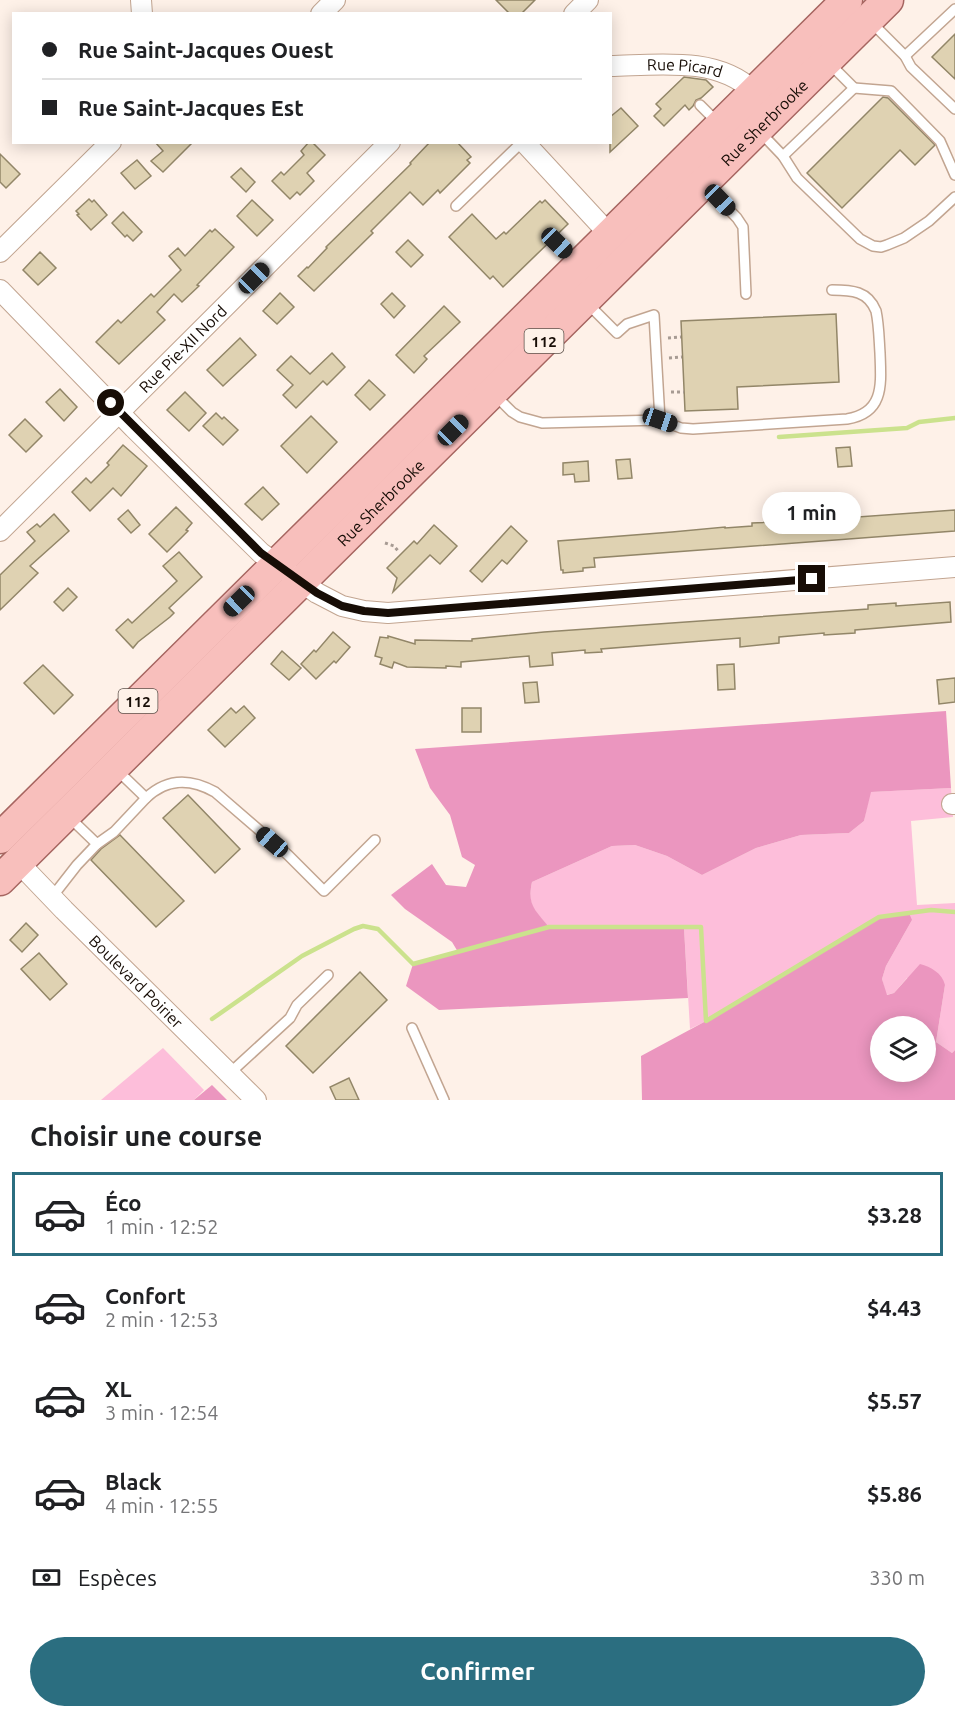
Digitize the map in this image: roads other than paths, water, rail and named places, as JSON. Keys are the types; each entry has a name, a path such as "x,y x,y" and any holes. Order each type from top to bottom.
{"main road":[{"name":"Rue Sherbrooke","path":"9,871 827,61 868,6"},
{"name":"Rue Sherbrooke","path":"0,838 609,234 710,115 753,91 868,6"}],"street":[{"path":"321,12 335,0"},
{"path":"576,12 588,0"},
{"name":"Rue Picard","path":"612,66 673,64 697,66 734,77 753,91"},
{"path":"0,252 109,144"},
{"name":"Rue Pie-XII Nord","path":"0,531 388,144"},
{"path":"525,144 609,234"},
{"path":"0,290 255,549 317,593 342,606 388,613 955,567"},
{"name":"Boulevard Poirier","path":"9,871 52,897 256,1100"}],"lane":[{"path":"868,6 905,56 911,68 955,110"},
{"path":"905,56 955,9"},
{"path":"827,61 854,88 891,91 940,141 955,176"},
{"path":"783,156 854,88"},
{"path":"757,130 783,156 797,178 860,239 873,246 887,245 904,238 929,221 955,197"},
{"path":"456,206 521,144"},
{"path":"703,184 737,218 742,228 746,294"},
{"path":"557,243 579,264"},
{"path":"492,392 516,414 526,420 542,423 660,420 681,428 693,429 846,419 858,416 876,402 881,385 876,311 870,301 860,292 832,290"},
{"path":"585,300 617,333 627,324 654,315 660,420"},
{"path":"114,767 146,798"},
{"path":"52,897 97,844 114,832 155,790 167,784 189,782 215,792 288,855 324,891 375,840"},
{"path":"66,814 97,844"},
{"path":"230,1073 290,1018 297,1005 328,975"},
{"path":"412,1028 444,1100"}],"waterway":[{"path":"779,437 907,428 919,422 955,418"},
{"path":"212,1019 302,956 363,926 378,929 413,964 549,927 701,927 706,1021 879,917 931,910 955,912"}]}
